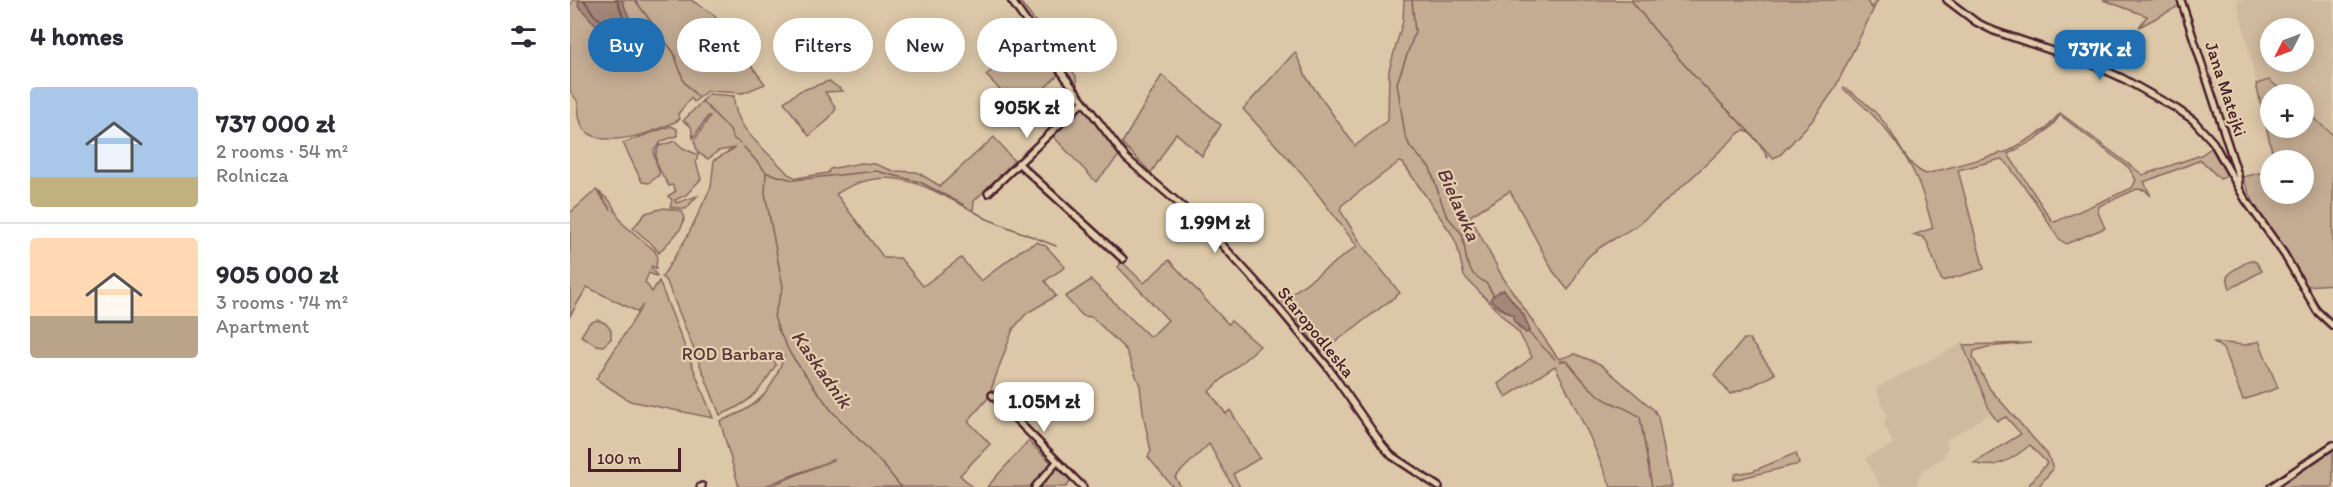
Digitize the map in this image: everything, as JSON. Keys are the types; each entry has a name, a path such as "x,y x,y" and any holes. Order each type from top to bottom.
{"street":[{"name":"Staropodleska","path":"1011,0 1083,102 1126,158 1205,226 1267,294 1327,366 1392,456 1438,487"},
{"path":"1947,0 1976,22 1994,31 2091,64 2122,78 2177,109 2213,142 2239,189 2284,254 2317,311 2333,326"},
{"name":"Jana Matejki","path":"2181,0 2238,175 2239,189"},
{"path":"988,193 1083,102"},
{"path":"1018,163 1123,259"},
{"path":"992,395 1083,487"},
{"path":"2271,487 2333,445"},
{"path":"1035,487 1057,462"}],"shaded area":[{"path":"2237,0 2333,0 2333,187 2314,169 2314,150 2272,150 2269,138 2314,138 2314,84 2260,84 2260,99"},
{"path":"1961,344 1991,413 1945,441 1948,447 1943,458 1923,470 1918,478 1917,487 1881,487 1865,458 1893,444 1884,424 1886,414 1876,388"}],"green space":[{"path":"573,0 691,0 716,18 677,18 677,72 756,72 765,84 743,93 707,91 694,102 691,98 678,114 680,119 646,133 618,139 594,136 581,124 577,100 570,91 570,6"},
{"path":"1014,0 1019,0 1032,18 1027,18"},
{"path":"1404,0 1866,0 1872,8 1874,0 1878,0 1834,90 1812,121 1780,155 1773,158 1751,134 1744,130 1739,133 1640,223 1589,256 1568,290 1553,271 1510,191 1470,216 1502,276 1559,359 1575,354 1600,364 1654,410 1658,417 1671,487 1611,487 1590,437 1555,366 1506,397 1498,384 1532,357 1519,333 1464,276 1457,245 1451,233 1403,163 1399,162 1342,205 1340,210 1362,245 1400,293 1322,352 1282,301 1357,246 1304,176 1243,109 1295,52 1307,78 1355,146 1388,120 1389,70 1403,21","holes":["1504,290 1524,315 1530,331 1521,330 1514,321 1514,316 1494,305 1499,291"]},
{"path":"2103,0 2179,0 2181,5 2139,27 2147,16"},
{"path":"990,72 1056,72 1058,75 1024,108 1012,92 1002,92 986,75"},
{"path":"1067,72 1073,72 1076,76 1077,86"},
{"path":"1162,75 1221,125 1202,156 1176,133 1151,173 1122,143"},
{"path":"2269,80 2274,84 2260,84 2260,101 2256,84"},
{"path":"829,81 843,91 825,92 836,109 827,121 809,136 784,102 800,91"},
{"path":"1844,87 1860,98 1874,111 1912,165 1926,174 2009,151 2046,129 2060,113 2143,175 2201,155 2211,148 2226,174 2220,179 2201,160 2144,182 2151,196 2145,190 2137,189 2099,206 2098,212 2105,228 2066,244 2058,238 2035,201 2005,161 2001,159 1958,170 1984,269 1942,281 1927,242 1923,237 1913,235 1933,228 1922,191 1911,166 1886,130 1843,89","holes":["2060,115 2129,168 2136,180 2132,188 2055,222 2052,221 2008,154 2043,133"]},
{"name":"ROD Barbara","path":"709,94 734,96 735,108 745,129 788,174 796,178 828,173 830,169 861,163 875,164 893,171 917,172 940,186 994,137 1014,161 974,201 973,211 922,186 890,178 873,179 855,184 836,194 884,258 900,258 923,286 961,258 981,281 1020,251 1037,242 1046,246 1065,267 1045,281 1056,296 1027,313 1013,329 988,398 968,421 990,444 960,475 972,487 768,487 835,459 762,487 739,487 720,421 744,411 761,398 774,380 784,356 774,360 776,365 753,396 720,415 667,282 662,277 687,237 711,187 714,160 735,148 718,151 708,159 698,153 694,141 710,116 693,138 691,126 683,121"},
{"path":"1082,105 1119,156 1096,182 1051,134"},
{"path":"2314,119 2333,135 2333,284 2306,286 2263,219 2243,177 2260,173 2260,204 2314,204 2314,150 2272,150 2269,138 2314,138"},
{"path":"671,126 677,129 677,136 662,141 654,150 659,175 649,183 642,182 623,143"},
{"path":"675,141 683,148 698,155 696,162 701,179 686,195 675,200 676,203 697,196 686,209 670,207 672,200 668,196 676,191 672,185 669,186 656,161 659,146"},
{"path":"596,190 611,210 598,191 610,201 622,223 657,255 656,269 652,266 651,268 658,277 649,273 645,282 652,292 659,281 713,418 630,401 596,379 643,305 638,312 587,287 570,316 570,213"},
{"path":"664,208 682,211 684,217 677,234 659,253 633,228 646,213"},
{"path":"1169,260 1228,324 1231,321 1260,346 1209,391 1226,414 1230,410 1260,458 1233,474 1240,487 1233,487 1209,444 1175,477 1181,487 1173,487 1148,457 1151,451 1140,386 1126,350 1092,317 1083,316 1065,297 1091,280 1149,336 1153,335 1168,320 1118,267 1122,262 1144,283"},
{"path":"2250,260 2256,262 2262,271 2230,289 2227,277 2232,271"},
{"path":"597,320 605,323 611,330 611,339 603,346 596,345 581,336 589,323"},
{"path":"1744,339 1749,339 1775,374 1730,394 1714,375"},
{"path":"2259,341 2278,388 2243,400 2223,349 2214,342 2246,345"},
{"path":"2031,343 1987,347 1974,351 1973,357 1990,389 2048,455 2053,469 2038,487 2027,487 2047,463 2030,445 2004,462 1989,465 1974,463 2021,434 2006,417 1997,421 1991,413 1963,345"},
{"path":"1028,441 1071,481 1066,487 987,487"},
{"path":"2333,449 2333,487 2279,487"},
{"path":"1796,453 1799,464 1733,480 1735,474 1753,471"}],"water":[{"path":"579,0 622,0 629,17 589,18 578,5"},
{"path":"1504,290 1524,316 1530,331 1526,333 1514,321 1514,316 1490,300 1493,295"}],"waterway":[{"name":"Kaskadnik","path":"635,0 674,53 684,82 698,97"},
{"name":"Bielawka","path":"1412,0 1415,32 1397,83 1405,135 1410,147 1430,168 1446,215 1462,234 1467,262 1473,274 1487,284 1494,296"},
{"path":"1631,0 1683,63 1751,134 1768,158"},
{"name":"Kaskadnik","path":"702,101 740,143"},
{"name":"Kaskadnik","path":"744,147 766,172 765,193 783,287 774,316 778,329 791,355 831,410 901,487"},
{"path":"767,173 793,180 876,171 920,182 964,205"},
{"path":"975,212 987,219 1056,246"},
{"name":"Bielawka","path":"1528,332 1555,359"},
{"name":"Bielawka","path":"1560,361 1567,361 1597,394 1640,417 1652,487"}]}
